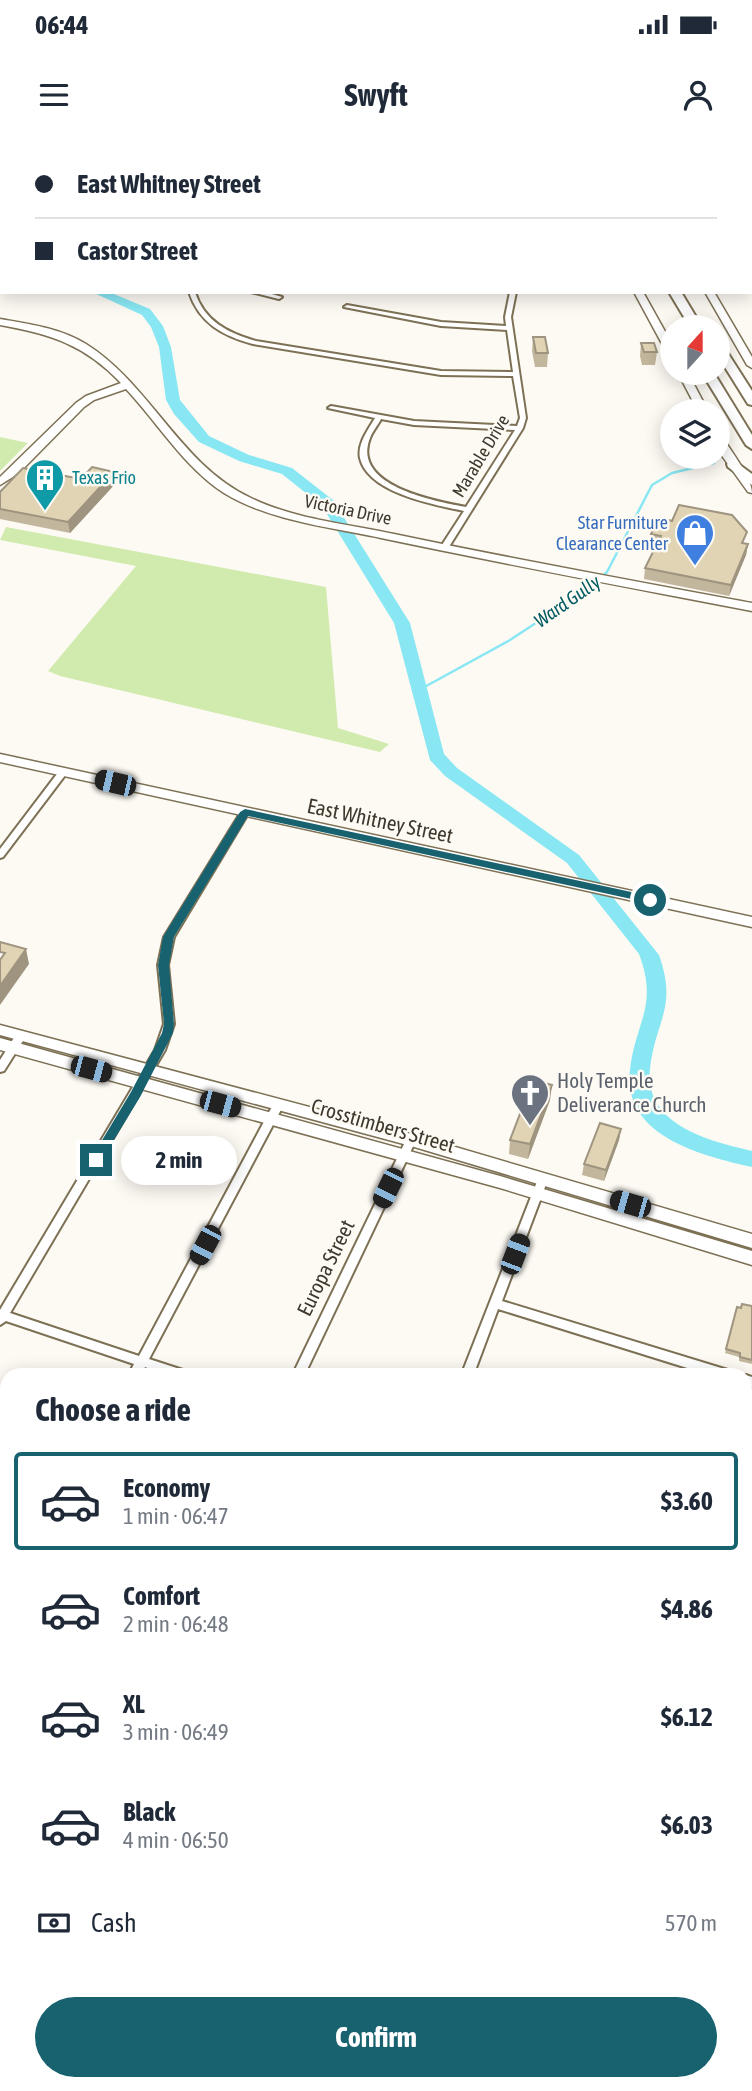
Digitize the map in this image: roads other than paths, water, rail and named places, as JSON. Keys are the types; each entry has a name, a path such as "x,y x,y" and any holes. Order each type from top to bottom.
{"highway":[{"path":"663,294 675,315"},
{"path":"677,294 689,315"},
{"path":"686,294 699,315"},
{"path":"730,366 752,401"},
{"path":"730,383 752,420"},
{"path":"715,385 752,445"},
{"path":"733,464 752,481"}],"street":[{"path":"193,294 198,308 214,326 237,338 440,373 517,374"},
{"path":"264,294 279,297"},
{"name":"Marable Drive","path":"444,548 520,428 523,418 508,308 512,294"},
{"path":"639,294 660,331"},
{"path":"710,294 752,365"},
{"path":"347,307 441,324 510,328"},
{"name":"Victoria Drive","path":"0,322 70,340 103,361 220,485 268,510 444,548 752,607"},
{"path":"0,482 15,471 80,405 90,398 126,386"},
{"path":"331,408 414,423 520,428"},
{"path":"379,417 363,444 363,454 374,475 394,490 408,496 468,510"},
{"path":"730,459 752,490"},
{"name":"East Whitney Street","path":"0,758 752,922"},
{"path":"0,855 63,772"},
{"path":"163,1368 1,1317 160,1050 169,1024 163,965 169,937 245,812"},
{"name":"Crosstimbers Street","path":"0,1030 12,1043 276,1111 411,1140 540,1187"},
{"path":"0,1068 12,1043"},
{"path":"138,1368 276,1111"},
{"name":"Crosstimbers Street","path":"276,1111 403,1155 752,1241"},
{"name":"Europa Street","path":"302,1368 411,1140"},
{"path":"470,1368 540,1187"},
{"name":"Crosstimbers Street","path":"650,1218 752,1258"},
{"path":"495,1304 705,1368"}],"waterway":[{"path":"103,294 146,312 157,326 165,347 173,400 179,411 204,439 244,458 287,471 328,503 402,623 436,756 451,772 573,859 649,955 655,972 658,1000 640,1069 640,1090 647,1107 675,1133 714,1150 752,1159"},
{"name":"Ward Gully","path":"419,690 510,640 595,584 607,572 652,485 672,473 689,469"}],"place":[{"name":"Texas Frio","path":"45,512"},
{"name":"Star Furniture Clearance Center","path":"695,567"},
{"name":"Holy Temple Deliverance Church","path":"530,1127"}]}
